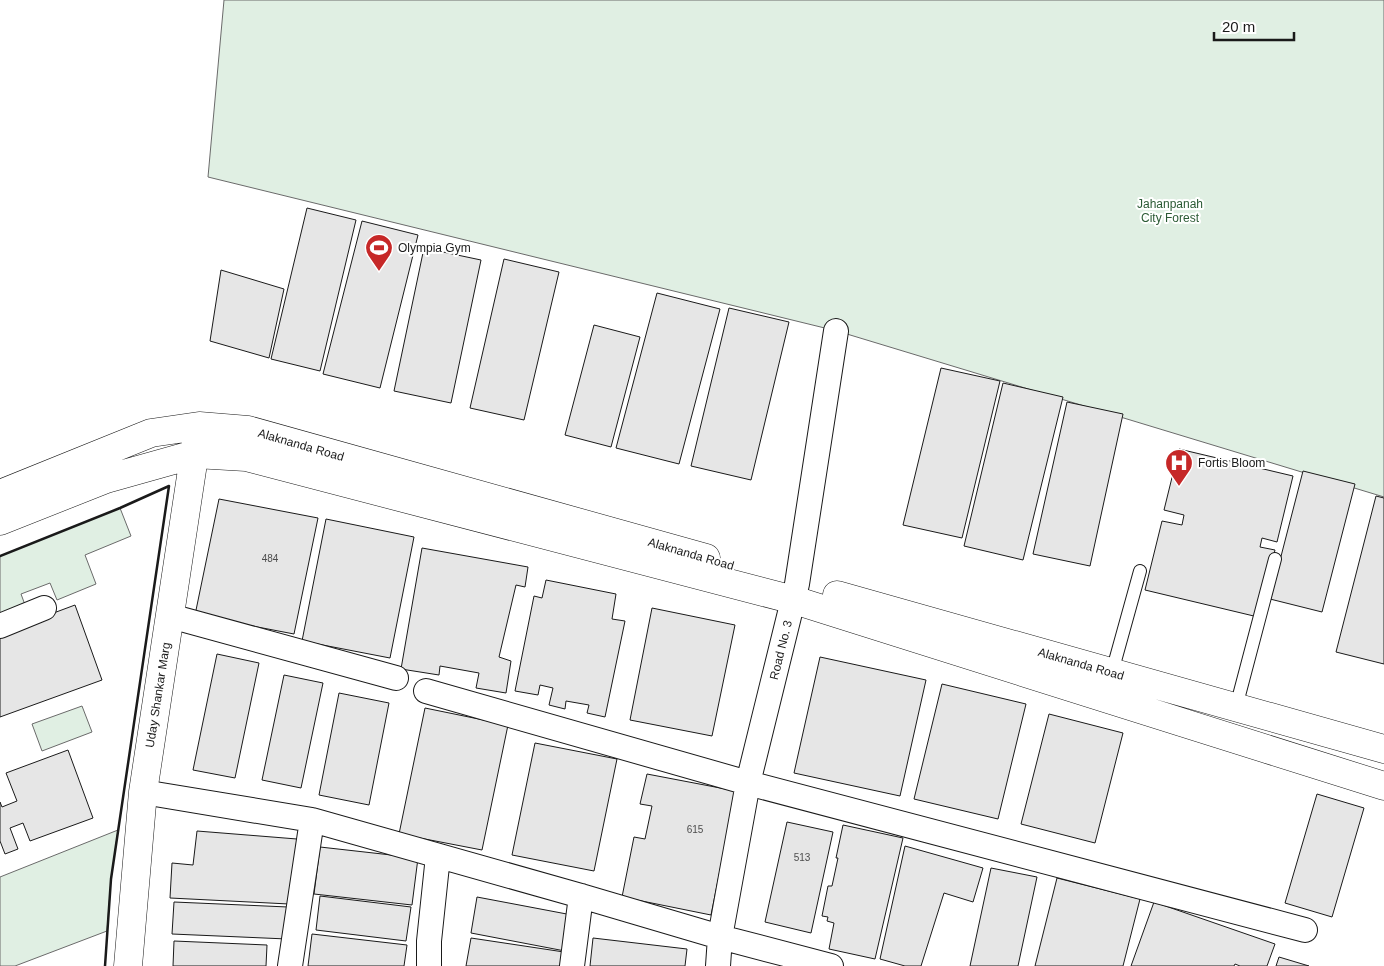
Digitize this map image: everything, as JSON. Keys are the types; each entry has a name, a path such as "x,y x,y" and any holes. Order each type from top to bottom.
{"street":[{"name":"Road No. 3","path":"718,966 720,937 748,783 795,592 836,331"},
{"name":"Alaknanda Road","path":"0,494 151,433 199,426 248,430 795,592 1112,672 1384,749"},
{"name":"Uday Shankar Marg","path":"128,966 142,792 199,426"},
{"path":"0,521 106,479 195,454 246,457 795,592 1384,786"},
{"path":"0,626 44,608"},
{"path":"170,616 396,678"},
{"path":"426,691 748,783 1304,930"},
{"path":"142,792 312,820 720,937 831,966"},
{"path":"290,966 312,820"},
{"path":"428,966 438,856"},
{"path":"572,966 581,896"}],"lane":[{"path":"1236,707 1274,559"},
{"path":"1112,672 1140,571"}],"green space":[{"name":"Jahanpanah City Forest","path":"224,0 1384,0 1384,497 837,331 208,177"},
{"path":"120,508 131,536 85,555 96,584 57,600 50,583 21,594 28,613 0,624 0,556"},
{"path":"82,706 92,732 42,751 32,724"},
{"path":"118,830 111,879 107,931 15,966 0,966 0,877"}],"building":[{"path":"307,208 356,220 320,371 271,359"},
{"name":"Olympia Gym","path":"362,221 418,235 380,388 323,374"},
{"path":"424,248 481,260 451,403 394,391"},
{"path":"504,259 559,272 524,420 470,408"},
{"path":"221,270 284,289 269,358 210,341"},
{"path":"657,293 720,309 679,464 616,448"},
{"path":"729,308 789,322 751,480 691,466"},
{"path":"594,325 640,337 611,447 565,435"},
{"path":"941,368 1000,381 962,538 903,525"},
{"path":"1003,383 1063,397 1023,560 964,546"},
{"path":"1067,402 1123,414 1090,566 1033,554"},
{"path":"1179,449 1293,476 1277,542 1262,538 1260,547 1275,550 1258,617 1145,590 1162,521 1182,525 1184,515 1164,510"},
{"path":"1303,471 1355,484 1322,612 1270,599"},
{"path":"1376,496 1384,498 1384,664 1336,652"},
{"path":"219,499 318,518 294,634 195,615"},
{"path":"326,519 414,537 390,658 302,641"},
{"path":"422,548 528,567 525,587 516,585 499,657 511,661 506,693 476,688 479,673 440,666 439,675 401,669"},
{"path":"546,580 616,594 612,619 625,621 605,717 587,713 589,705 566,701 565,709 549,705 553,688 540,685 538,695 515,691 534,596 542,598"},
{"path":"75,605 102,680 0,717 0,633"},
{"path":"652,608 735,625 712,736 630,720"},
{"path":"217,654 259,663 235,778 193,770"},
{"path":"820,657 926,680 900,796 794,773"},
{"path":"284,675 323,683 301,788 262,780"},
{"path":"942,684 1026,704 998,819 914,799"},
{"path":"339,693 389,703 369,805 319,795"},
{"path":"425,708 508,725 482,850 399,834"},
{"path":"1049,714 1123,733 1095,843 1021,824"},
{"path":"535,743 617,759 594,871 512,855"},
{"path":"68,750 93,818 30,841 23,823 10,828 18,849 5,854 0,841 0,802 2,807 17,801 6,773"},
{"path":"647,774 736,791 711,915 622,897 634,837 645,839 652,806 640,804"},
{"path":"1317,794 1364,808 1332,917 1285,903"},
{"path":"787,822 833,832 811,933 765,922"},
{"path":"843,825 903,838 875,959 829,949 834,923 827,921 828,917 822,916 828,886 832,886"},
{"path":"197,831 297,839 289,904 170,898 172,863 193,865"},
{"path":"905,846 983,868 973,902 944,893 921,966 905,966 880,959"},
{"path":"320,847 418,858 412,905 314,894"},
{"path":"991,868 1037,877 1018,966 970,966"},
{"path":"1057,878 1140,899 1123,966 1035,966"},
{"path":"320,896 411,907 406,941 316,930"},
{"path":"477,897 572,915 565,951 471,933"},
{"path":"174,902 288,907 287,939 172,934"},
{"path":"1154,902 1275,944 1267,966 1240,966 1235,964 1234,966 1131,966"},
{"path":"312,934 407,945 404,966 308,966"},
{"path":"471,938 564,952 562,966 466,966"},
{"path":"593,938 687,949 685,966 590,966"},
{"path":"174,941 267,945 266,966 173,966"},
{"path":"1279,957 1309,966 1276,966"}],"wall":[{"path":"0,556 120,508 169,486 111,879 105,966"}],"place":[{"name":"Olympia Gym","path":"379,272"},
{"name":"Fortis Bloom","path":"1179,487"}]}
